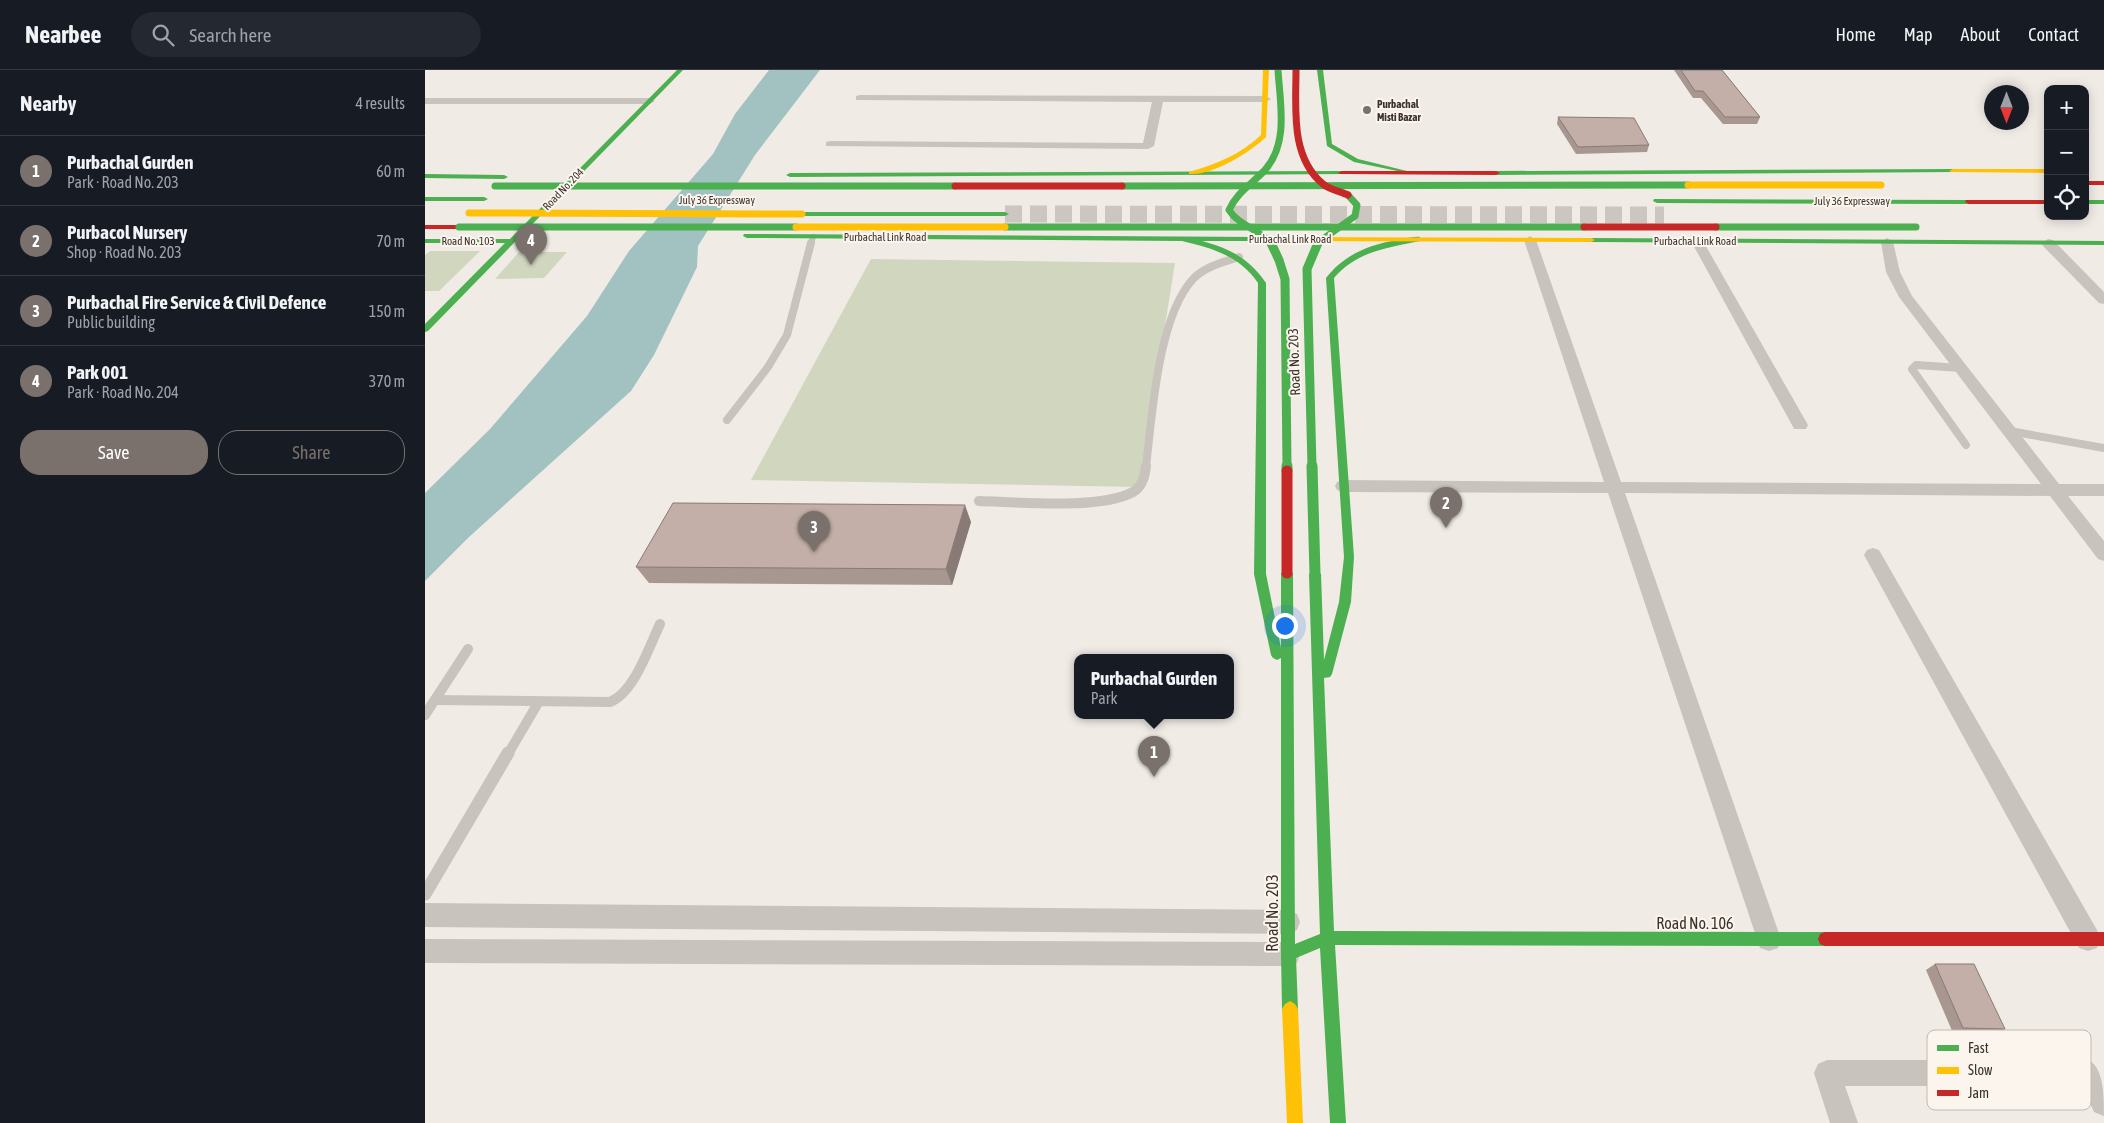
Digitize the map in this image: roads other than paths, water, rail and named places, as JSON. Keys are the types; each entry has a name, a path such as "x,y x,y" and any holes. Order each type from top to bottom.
{"main road":[{"name":"Road No. 204","path":"431,305 666,70"},
{"name":"Road No. 204","path":"425,329 680,70"},
{"path":"1191,173 1233,161 1255,147 1265,136 1266,70"},
{"name":"Road No. 203","path":"1278,70 1279,149 1272,163 1250,186 1234,197 1229,210 1232,217 1263,236 1275,251 1283,269 1286,285 1287,573 1316,602 1319,703"},
{"path":"1296,70 1303,158 1324,186"},
{"path":"1321,70 1329,145 1343,157 1363,164 1405,172"},
{"path":"425,176 2044,171"},
{"path":"2089,183 2104,183"},
{"path":"425,186 1885,185"},
{"path":"1160,186 1184,195"},
{"name":"Road No. 203","path":"1324,186 1343,192 1353,199 1357,207 1357,213 1352,220 1317,244 1312,251 1307,269 1327,938 1339,1123"},
{"path":"1395,197 1408,189 1423,186"},
{"path":"425,199 489,199"},
{"path":"534,200 573,200"},
{"name":"July 36 Expressway","path":"1657,201 2044,202"},
{"path":"2089,202 2104,202"},
{"name":"July 36 Expressway","path":"465,213 1005,214"},
{"path":"1147,227 1168,222 1182,214"},
{"name":"July 36 Expressway","path":"1663,215 1811,215"},
{"path":"1397,217 1417,224 1434,227"},
{"path":"425,227 1920,227"},
{"name":"Purbachal Link Road","path":"476,227 575,236 2104,243"},
{"name":"Road No. 203","path":"1179,238 1203,243 1239,257 1259,274 1263,283 1260,574 1264,602 1287,702 1301,927 1288,954 1295,1123"},
{"name":"Road No. 203","path":"1287,702 1316,602 1349,557 1330,278 1337,266 1366,250 1417,239"},
{"name":"Road No. 103","path":"425,241 511,242"},
{"path":"1264,602 1316,602"},
{"path":"1301,927 1327,938"},
{"name":"Road No. 106","path":"1288,954 1327,938 2096,939"}],"street":[{"path":"861,98 1266,100"},
{"path":"425,100 650,101"},
{"path":"830,144 1148,146 1158,100"},
{"path":"1530,240 1769,939"},
{"path":"1697,241 1800,425"},
{"path":"1887,242 1893,272 1906,297 2104,554"},
{"path":"2048,243 2104,300"},
{"path":"1343,486 2104,490"},
{"path":"1873,555 2096,939"},
{"path":"425,915 1301,927"},
{"path":"425,952 1288,954"},
{"path":"1844,1123 1827,1073 1927,1073"},
{"path":"2091,1077 2104,1102"}],"lane":[{"path":"727,420 769,368 787,335 813,237"},
{"path":"979,501 1093,502 1119,498 1135,491 1145,477 1163,351 1174,312 1194,278 1210,268 1239,257"},
{"path":"1961,368 1916,365 1912,368 1966,445"},
{"path":"2010,431 2104,448"},
{"path":"435,700 604,704 620,697 659,624"},
{"path":"425,715 467,649"},
{"path":"425,894 538,703"}],"water":[{"path":"769,70 820,70 755,155 698,246 697,267 654,355 631,391 469,537 425,581 425,493 490,429 587,316 629,251 713,154 735,114"}],"tunnel":[{"path":"1005,214 1664,215"}],"place":[{"name":"Purbachal Misti Bazar","path":"1367,110"},
{"name":"Park 001","path":"531,265"},
{"name":"Purbacol Nursery","path":"1446,528"},
{"name":"Purbachal Fire Service & Civil Defence","path":"814,552"},
{"name":"Purbachal Gurden","path":"1154,777"}]}
